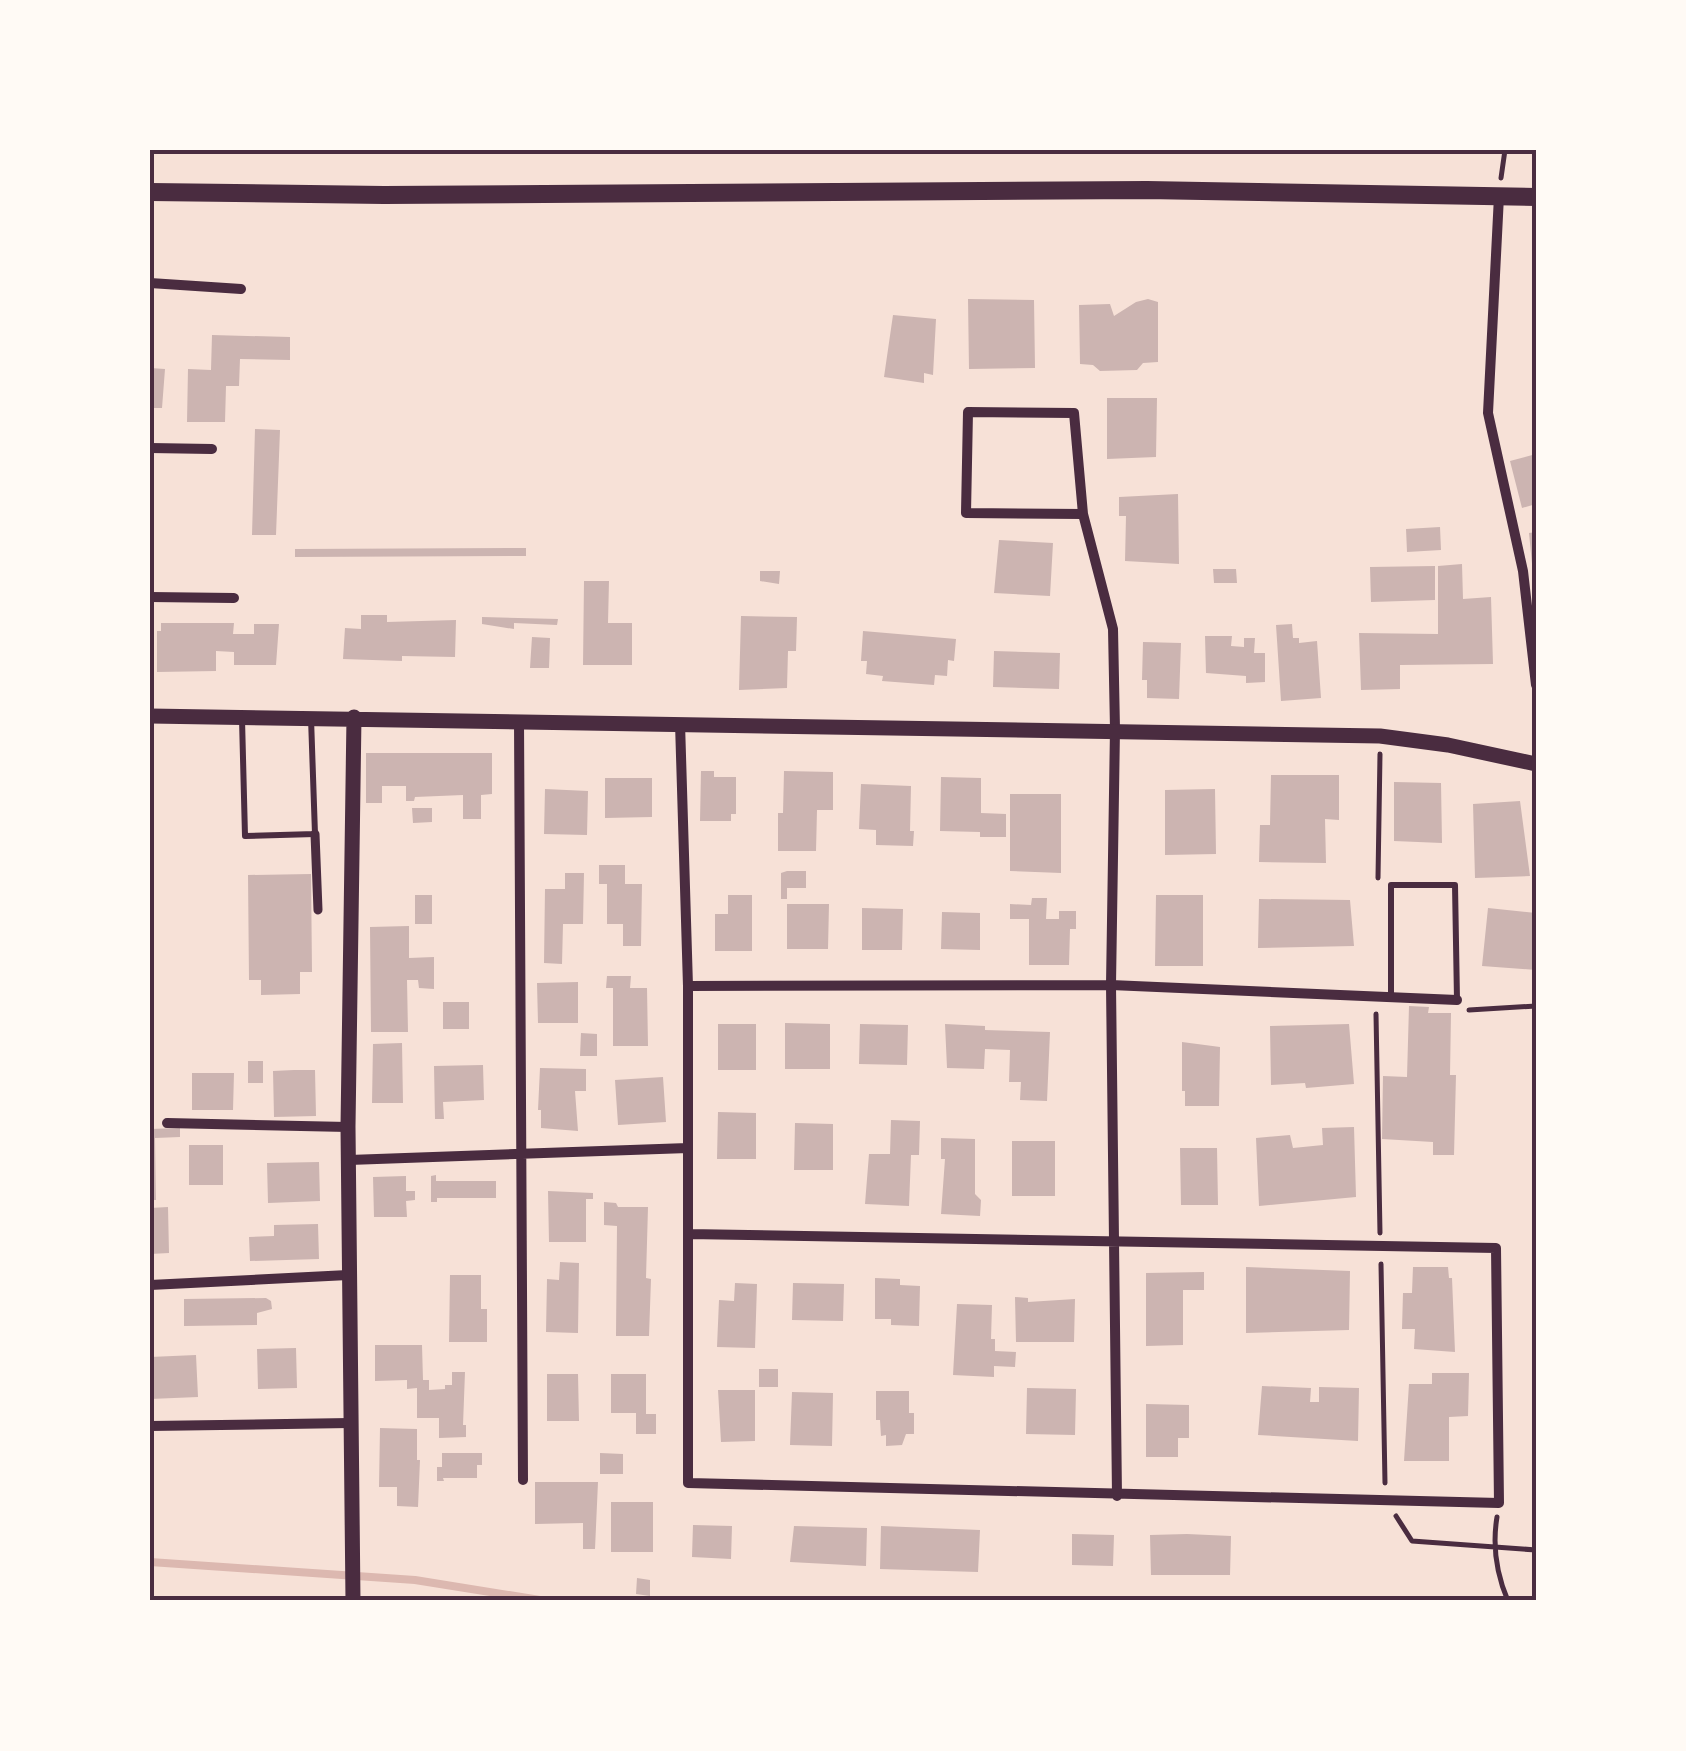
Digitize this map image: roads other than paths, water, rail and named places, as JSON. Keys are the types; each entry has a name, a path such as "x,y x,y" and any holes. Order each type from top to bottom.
{"main road":[{"path":"150,192 1147,190 1536,197"}],"street":[{"path":"1499,196 1488,413 1522,572 1536,685"},
{"path":"150,283 241,288"},
{"path":"1083,514 966,513 968,412 1074,413 1083,514 1113,629 1111,984 1117,1496"},
{"path":"150,448 212,448"},
{"path":"150,597 234,598"},
{"path":"150,716 1380,736 1448,745 1536,764"},
{"path":"352,1600 348,1127 354,717"},
{"path":"519,720 523,1480"},
{"path":"680,722 688,986 688,1148 688,1234 688,1483 1499,1503 1496,1248 688,1234"},
{"path":"314,834 318,910"},
{"path":"688,986 1111,984 1457,1000"},
{"path":"167,1124 348,1127"},
{"path":"349,1160 688,1148"},
{"path":"150,1285 348,1274"},
{"path":"150,1426 350,1423"}],"lane":[{"path":"242,718 246,836 314,834 310,716"},
{"path":"1391,997 1390,885 1455,884 1457,1000"}],"waterway":[{"path":"150,1562 415,1580 546,1601"}]}
